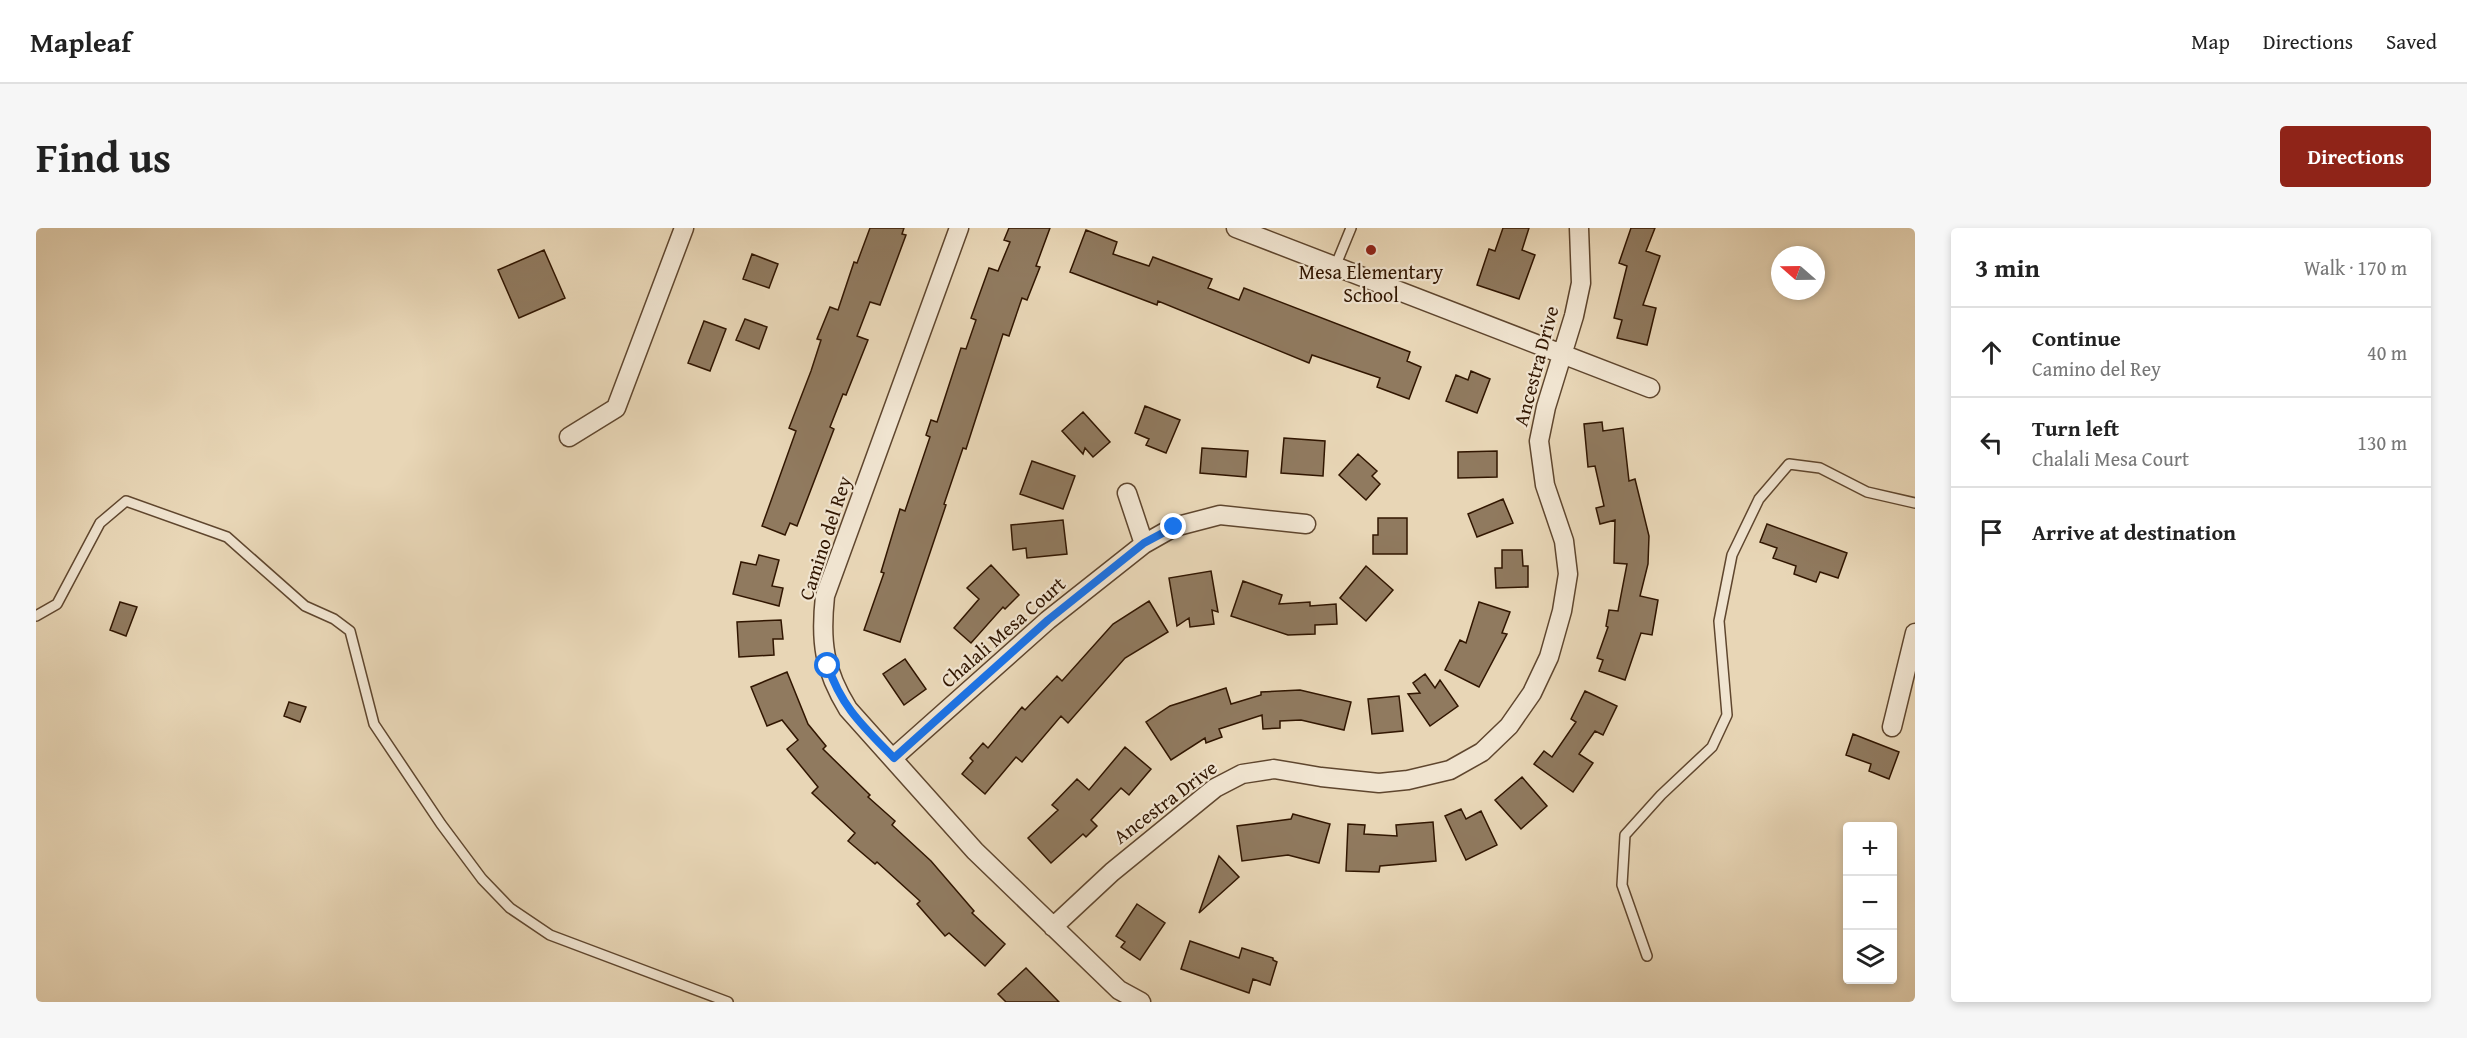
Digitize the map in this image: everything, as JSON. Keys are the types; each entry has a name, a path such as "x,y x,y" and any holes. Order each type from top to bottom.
{"street":[{"path":"569,437 616,408 684,228"},
{"name":"Camino del Rey","path":"959,228 825,596 821,631 828,666 835,688 848,709 975,851 1119,990 1141,1002"},
{"path":"1236,228 1650,388"},
{"name":"Ancestra Drive","path":"1053,927 1138,850 1215,788 1242,774 1274,769 1379,783 1408,780 1450,770 1482,752 1509,726 1532,693 1550,657 1562,611 1568,574 1564,541 1545,485 1539,441 1546,407 1581,282 1579,228"},
{"path":"1127,494 1144,543"},
{"name":"Chalali Mesa Court","path":"894,758 1048,620 1144,543 1174,527 1220,515 1306,524"},
{"path":"1892,727 1915,633"}],"lane":[{"path":"1335,267 1351,228"},
{"path":"1647,956 1622,885 1625,835 1661,795 1712,747 1726,715 1719,621 1732,555 1759,499 1789,464 1820,468 1868,492 1915,503"},
{"path":"36,615 57,604 100,523 126,501 227,537 305,606 334,620 350,631 374,724 441,824 482,879 510,908 550,935 728,1002"}],"building":[{"path":"870,228 904,228 902,234 906,235 880,305 870,302 857,336 868,340 846,395 843,394 830,427 834,429 797,526 790,523 785,535 762,526 796,431 789,428 821,340 817,339 830,307 838,310 854,262 857,263"},
{"path":"1009,228 1050,228 1036,266 1040,267 1027,300 1022,298 1009,336 1003,334 966,449 963,448 944,504 946,505 900,642 864,630 884,573 881,572 900,509 905,511 930,437 926,435 931,420 937,422 961,348 966,349 976,320 971,318 989,268 998,271 1010,242 1004,240"},
{"path":"1503,228 1529,228 1522,250 1535,255 1519,299 1477,285 1489,249 1495,251"},
{"path":"1631,228 1655,228 1646,251 1660,256 1643,305 1656,308 1647,345 1617,338 1622,320 1614,318 1627,266 1619,263"},
{"path":"1086,230 1117,242 1113,254 1149,266 1153,257 1212,279 1208,288 1239,300 1244,288 1410,352 1407,361 1421,367 1409,399 1377,387 1380,378 1312,355 1309,363 1158,301 1157,305 1070,272"},
{"path":"544,250 565,298 519,318 498,270"},
{"path":"752,254 778,264 769,288 743,279"},
{"path":"745,319 767,327 759,349 736,340"},
{"path":"704,321 726,329 710,371 688,363"},
{"path":"1471,371 1490,379 1477,413 1446,401 1456,375 1468,380"},
{"path":"1145,406 1180,420 1166,453 1146,445 1149,439 1135,433"},
{"path":"1083,412 1110,442 1093,457 1085,448 1083,454 1062,431"},
{"path":"1602,422 1603,431 1623,428 1629,481 1635,479 1649,536 1648,564 1640,596 1658,600 1652,635 1641,633 1625,680 1599,671 1603,660 1597,658 1608,627 1606,626 1609,610 1618,611 1627,564 1614,563 1615,520 1600,524 1596,508 1604,506 1595,466 1588,467 1584,424"},
{"path":"1284,438 1325,441 1323,476 1281,473"},
{"path":"1202,448 1248,451 1246,477 1200,473"},
{"path":"1497,451 1497,477 1458,478 1458,452"},
{"path":"1358,454 1377,471 1372,476 1380,484 1366,500 1339,475"},
{"path":"1032,461 1075,476 1063,509 1020,494"},
{"path":"1503,499 1513,523 1477,537 1468,514"},
{"path":"1378,518 1407,518 1407,554 1373,554 1373,535 1378,535"},
{"path":"1063,520 1067,554 1027,558 1026,548 1013,550 1011,525"},
{"path":"1767,524 1847,553 1838,578 1820,572 1816,582 1794,574 1796,566 1773,558 1777,548 1760,542"},
{"path":"1502,550 1522,550 1523,566 1528,566 1528,587 1496,588 1495,568 1502,568"},
{"path":"759,555 779,560 772,586 783,588 779,606 733,594 741,562 756,565"},
{"path":"991,565 1019,595 1005,609 1003,607 971,643 954,628 979,599 967,588"},
{"path":"1366,566 1393,590 1366,621 1340,598"},
{"path":"1211,571 1218,612 1212,610 1214,624 1190,627 1189,618 1177,626 1169,578"},
{"path":"1243,581 1282,595 1279,604 1310,602 1310,606 1336,604 1337,624 1315,625 1315,634 1288,635 1231,616"},
{"path":"1149,601 1168,632 1125,658 1068,723 1061,716 1022,762 1016,757 985,794 962,774 973,761 970,758 983,743 988,748 1022,707 1025,710 1057,676 1062,681 1113,624"},
{"path":"120,602 137,607 126,636 110,630"},
{"path":"1479,602 1510,612 1502,633 1507,634 1479,687 1445,670 1460,640 1466,643"},
{"path":"781,620 783,639 773,639 774,655 739,657 737,622"},
{"path":"905,659 926,689 904,705 883,674"},
{"path":"787,672 808,724 826,746 823,749 870,795 868,797 895,821 892,825 931,861 974,911 972,913 1005,944 985,966 949,933 945,936 917,904 920,901 877,862 875,864 848,841 855,833 812,793 818,787 787,749 798,740 782,720 767,726 751,687"},
{"path":"1425,674 1435,688 1440,680 1458,706 1430,726 1408,694 1420,693 1413,683"},
{"path":"1226,688 1231,704 1261,695 1261,692 1300,690 1351,702 1344,730 1301,720 1280,721 1280,728 1263,729 1262,715 1219,729 1222,737 1206,743 1205,738 1171,760 1146,722 1170,706"},
{"path":"1585,691 1617,706 1603,735 1595,731 1579,754 1593,763 1573,792 1534,764 1544,751 1552,757 1576,722 1571,719"},
{"path":"1399,696 1403,731 1372,734 1368,699"},
{"path":"289,702 306,707 300,722 284,716"},
{"path":"1853,734 1899,752 1889,779 1869,771 1871,764 1846,755"},
{"path":"1125,747 1151,769 1129,795 1121,788 1091,820 1097,826 1086,837 1083,834 1051,863 1028,838 1058,810 1052,805 1077,779 1089,790"},
{"path":"1522,777 1547,806 1521,829 1495,800"},
{"path":"1461,809 1466,819 1481,811 1497,845 1466,860 1445,816"},
{"path":"1293,814 1330,824 1319,863 1288,855 1242,861 1237,826 1291,819"},
{"path":"1433,822 1436,861 1380,866 1379,872 1346,871 1348,824 1365,825 1364,834 1397,836 1396,825"},
{"path":"1219,856 1239,877 1199,913"},
{"path":"1137,904 1165,923 1140,960 1121,947 1125,942 1116,936"},
{"path":"1190,941 1239,958 1242,948 1273,958 1277,962 1270,985 1253,979 1249,993 1181,969"},
{"path":"1026,968 1059,1002 1006,1002 998,994"}],"place":[{"name":"Mesa Elementary School","path":"1371,250"}],"route":[{"path":"828,666 835,688 848,709 894,758 1048,620 1144,543 1174,527"}]}
